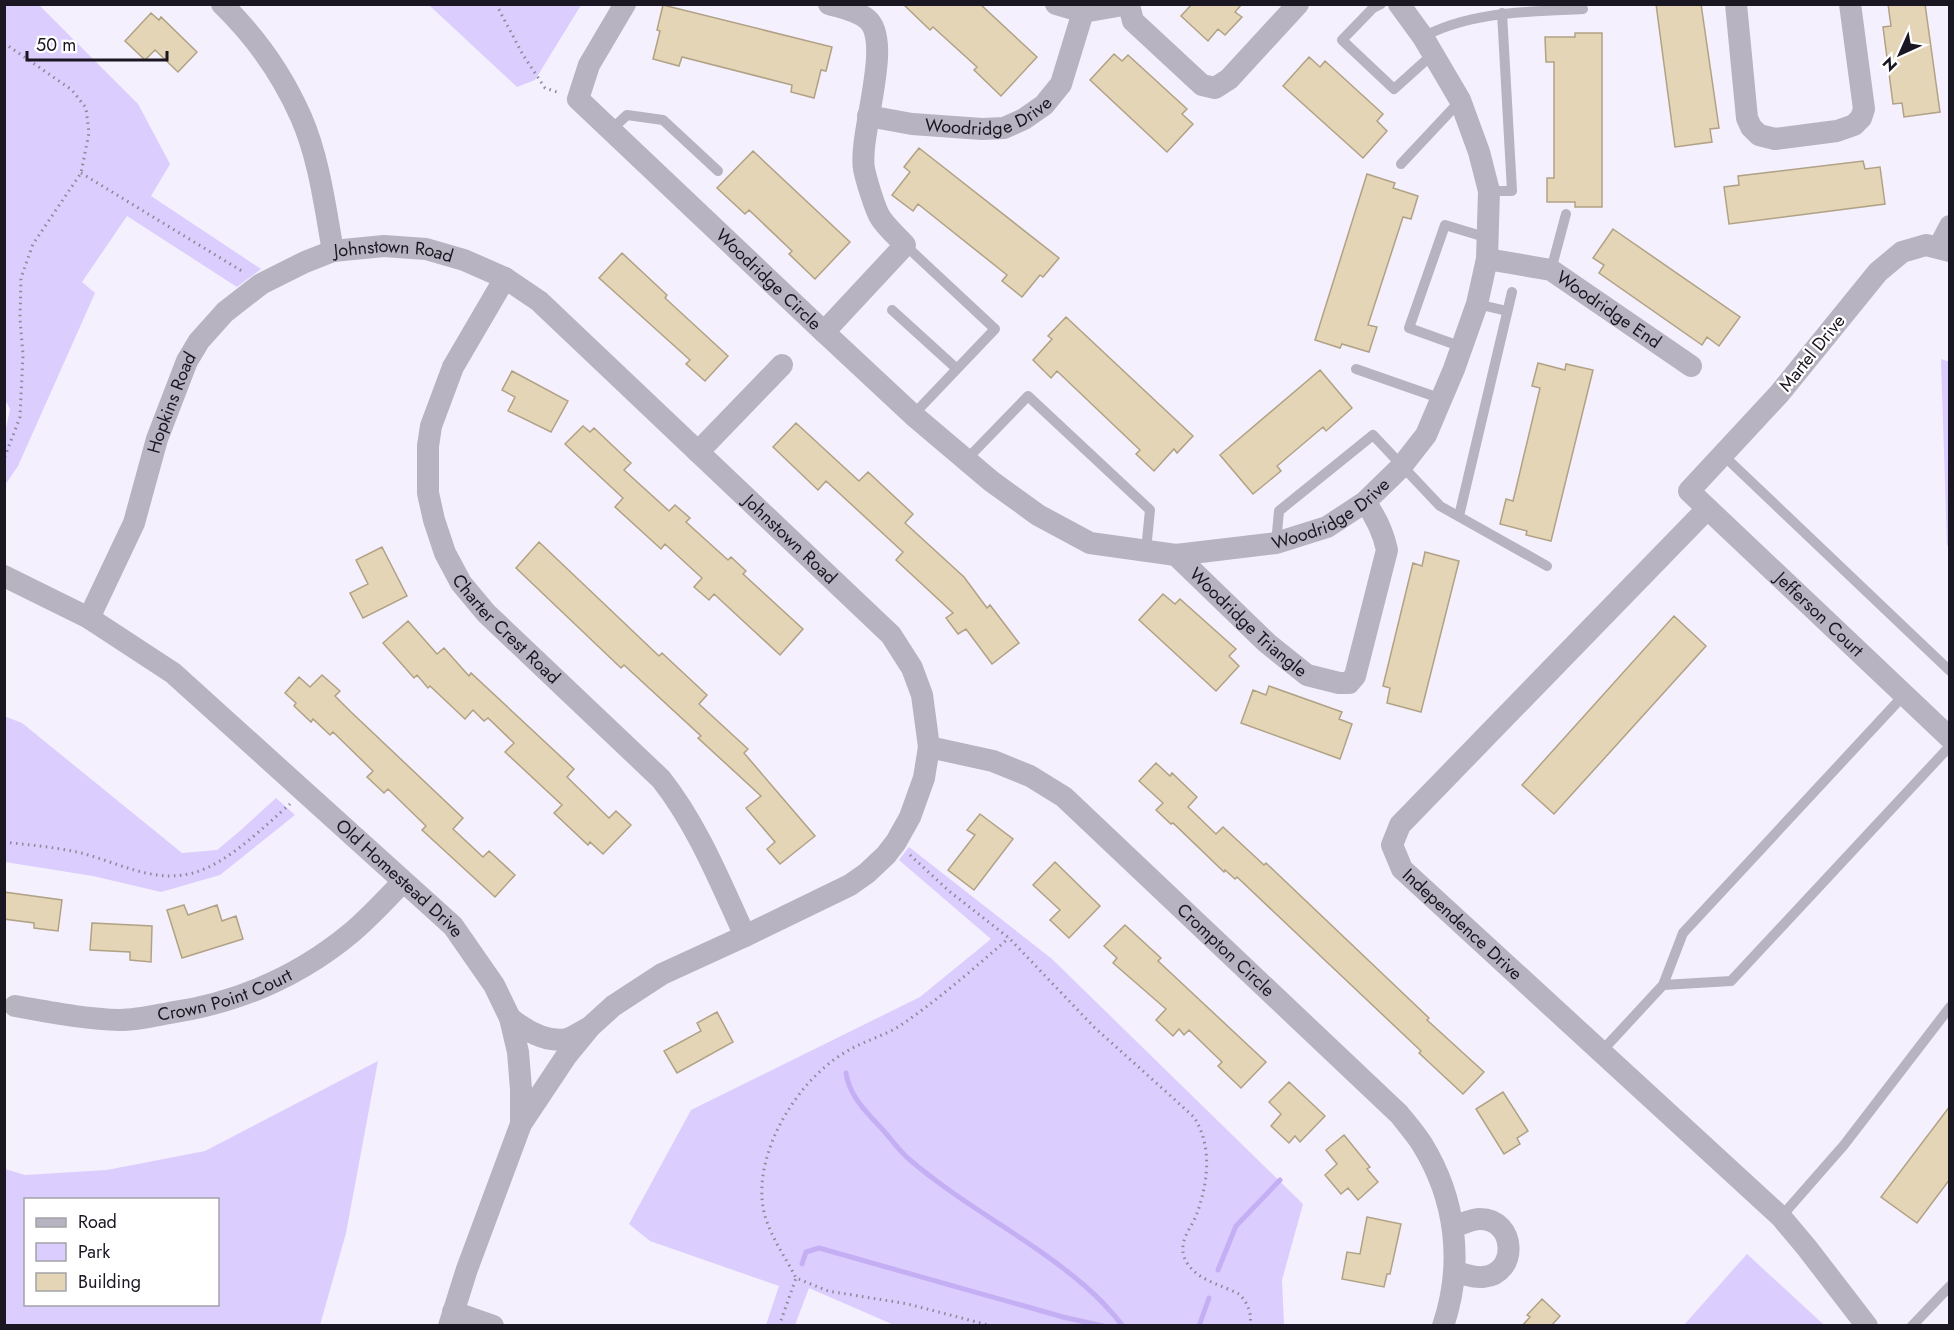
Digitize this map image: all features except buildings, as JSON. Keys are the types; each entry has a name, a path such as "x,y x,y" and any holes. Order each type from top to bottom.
{"street":[{"name":"Johnstown Road","path":"222,4 258,43 282,80 302,119 314,159 333,251 384,246 426,249 464,260 505,278 539,301 891,635 912,668 922,695 929,747 920,788 910,817 896,842 880,861 850,885 662,974 613,1006 590,1027 567,1055 521,1124"},
{"path":"578,99 589,65 625,4"},
{"path":"828,4 852,10 869,20 877,41 878,58 868,116 864,167 879,217 905,245"},
{"path":"1056,4 1083,12 1129,5 1133,21 1202,85 1215,88 1229,79 1298,4"},
{"name":"Woodridge Drive","path":"824,332 913,415 991,482 1038,515 1090,543 1176,555 1276,543 1327,527 1365,502 1401,466 1426,435 1442,399 1477,304 1487,248 1489,191 1479,152 1460,100 1428,45 1399,4"},
{"path":"1736,4 1747,118 1751,127 1760,135 1775,139 1837,130 1854,125 1861,118 1864,109 1850,4"},
{"name":"Woodridge Drive","path":"868,116 912,124 982,129 1005,128 1024,119 1044,105 1061,84 1083,12"},
{"name":"Woodridge Circle","path":"578,99 824,332 905,245"},
{"path":"1944,249 1950,226"},
{"name":"Martel Drive","path":"1689,491 1779,394 1878,272 1902,252 1926,245 1944,249"},
{"name":"Woodridge End","path":"1487,248 1551,270 1691,366"},
{"name":"Hopkins Road","path":"89,618 134,523 157,439 187,361 199,341 225,312 261,284 333,251"},
{"name":"Charter Crest Road","path":"505,278 453,367 431,426 427,466 428,493 445,553 461,583 486,613 660,779 680,803 745,936"},
{"path":"698,452 782,365"},
{"name":"Jefferson Court","path":"1689,491 1950,738"},
{"name":"Woodridge Triangle","path":"1176,555 1267,643 1307,675 1339,683 1349,683 1355,676 1387,550 1384,533 1365,502"},
{"name":"Independence Drive","path":"1707,509 1400,825 1392,845 1402,869 1780,1217 1808,1248 1867,1326"},
{"name":"Old Homestead Drive","path":"4,576 89,618 173,673 453,926 494,985 510,1018 518,1052 521,1124 451,1319"},
{"name":"Crompton Circle","path":"929,747 993,761 1030,776 1064,797 1399,1114 1422,1144 1448,1201 1453,1227 1455,1272 1451,1304 1443,1326"},
{"name":"Crown Point Court","path":"15,1006 82,1018 122,1020 202,1008 238,998 294,973 323,954 352,932 403,882"},
{"path":"510,1018 527,1032 547,1038 567,1039 590,1027"},
{"path":"1453,1227 1479,1219 1490,1221 1500,1226 1507,1235 1509,1246 1508,1257 1494,1274 1483,1277 1455,1272"},
{"path":"451,1319 493,1326"}],"lane":[{"path":"1381,4 1373,8 1342,40 1394,89 1439,28 1502,13 1583,9"},
{"path":"1489,191 1512,191 1502,13"},
{"path":"1401,164 1460,100"},
{"path":"611,130 627,115 663,120 718,171"},
{"path":"1551,270 1566,214"},
{"path":"1462,346 1409,328 1445,225 1487,248"},
{"path":"905,245 995,329 913,415"},
{"path":"1459,516 1512,292"},
{"path":"1477,304 1507,311"},
{"path":"892,310 957,369"},
{"path":"1356,369 1442,399"},
{"path":"966,460 1028,396 1150,510 1146,550"},
{"path":"1276,543 1279,511 1372,435 1440,506 1547,566"},
{"path":"1723,455 1950,671"},
{"path":"1600,1053 1663,985 1683,933 1904,695"},
{"path":"1663,985 1731,981 1950,746"},
{"path":"1780,1217 1844,1145 1950,1007"},
{"path":"1912,1326 1950,1286"}],"path":[{"path":"496,4 523,55 545,88 578,99"},
{"path":"4,43 72,90 86,108 89,133 81,173 33,244 21,278 20,319 23,355 20,417 4,459"},
{"path":"81,173 232,264 261,284"},
{"path":"4,842 77,852 143,873 171,876 195,873 240,847 303,792"},
{"path":"896,842 949,891 1009,938 1071,1005 1123,1055 1184,1107 1200,1127 1207,1154 1204,1186 1182,1251 1185,1260 1199,1275 1239,1294 1244,1299 1251,1313 1250,1326"},
{"path":"992,1326 908,1304 828,1291 796,1278 770,1228 763,1210 762,1192 767,1154 787,1113 819,1071 845,1052 896,1028 918,1013 1009,938"},
{"path":"779,1326 796,1278"}],"green space":[{"path":"5,4 39,5 138,104 170,164 151,196 261,269 237,287 127,216 82,282 95,293 18,466 5,485 5,433 10,409 4,398"},
{"path":"429,5 581,5 535,80 517,87"},
{"path":"1941,359 1950,362 1949,547 1947,545"},
{"path":"4,716 22,723 182,853 217,850 276,798 295,815 220,875 161,892 93,876 5,862"},
{"path":"909,847 1052,959 1303,1204 1282,1280 1284,1325 894,1325 809,1288 795,1325 766,1325 779,1286 650,1241 629,1224 691,1110 920,997 991,939 899,860"},
{"path":"378,1061 346,1233 320,1325 5,1325 5,1169 25,1175 107,1170 205,1151"},
{"path":"1747,1254 1824,1325 1684,1325"}],"waterway":[{"path":"846,1073 851,1089 860,1104 906,1157 953,1193 1064,1269 1095,1295 1123,1326"},
{"path":"1218,1270 1236,1226 1280,1180"},
{"path":"802,1264 806,1252 819,1248 1063,1317 1103,1326"},
{"path":"1199,1326 1209,1298"}]}
